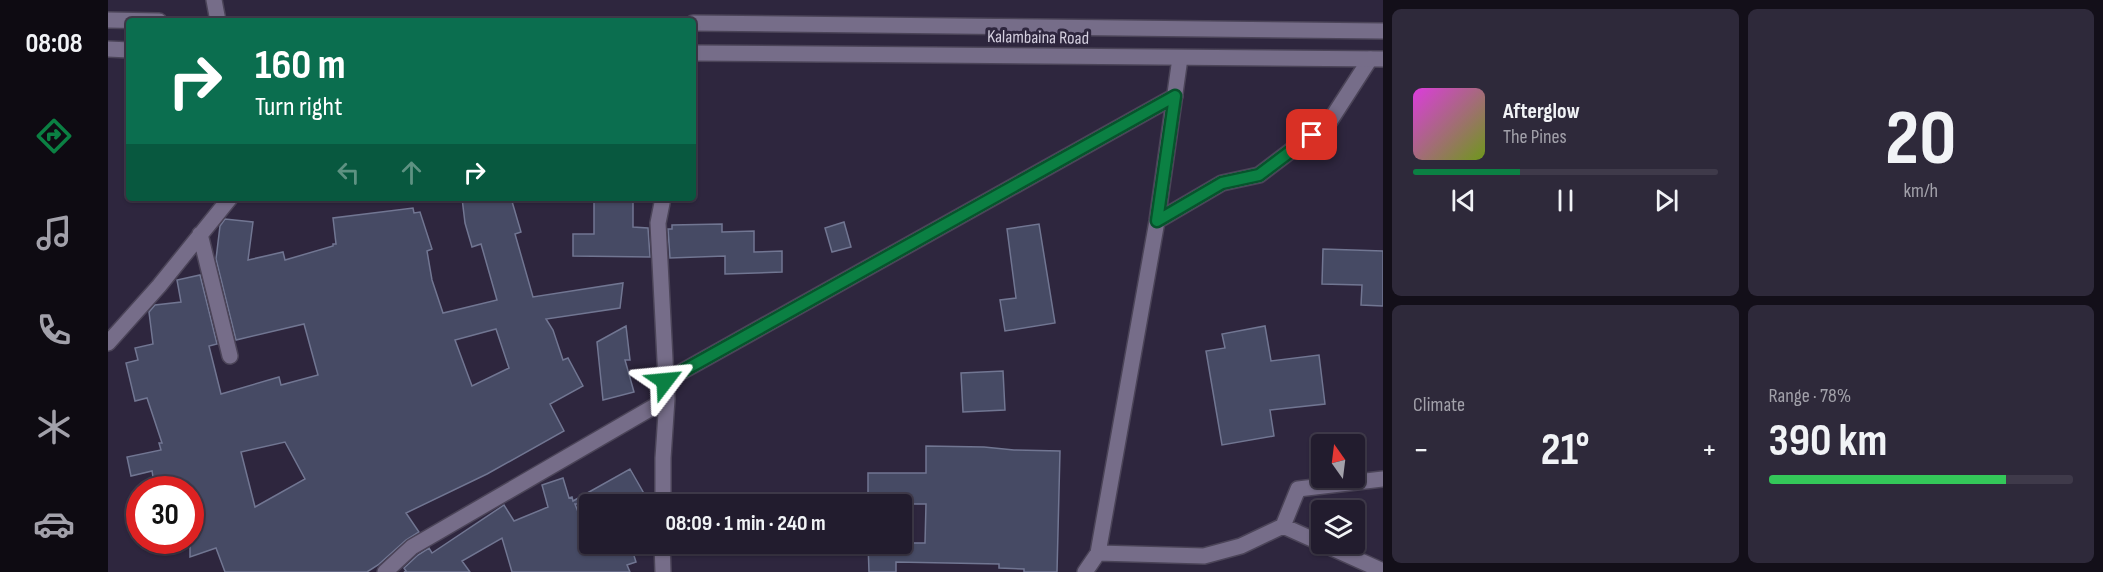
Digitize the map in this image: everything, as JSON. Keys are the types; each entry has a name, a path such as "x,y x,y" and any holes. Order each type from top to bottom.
{"street":[{"path":"214,0 217,18"},
{"path":"108,20 126,20"},
{"name":"Kalambaina Road","path":"696,22 1383,31"},
{"path":"108,50 126,50"},
{"name":"Kalambaina Road","path":"696,53 1376,59"},
{"path":"1085,572 1098,553 1157,221 1180,58"},
{"path":"1157,221 1222,183 1259,175 1330,121 1376,59"},
{"path":"665,381 1175,96"},
{"path":"108,343 159,286 228,201"},
{"path":"662,201 658,223 667,399 663,494"},
{"path":"200,234 230,356"},
{"path":"386,572 412,547 667,399"},
{"path":"1098,553 1204,556 1241,546 1283,526 1299,489 1383,479"},
{"path":"1283,526 1383,571"},
{"path":"662,554 663,572"}],"building":[{"path":"462,201 512,201 521,232 515,234 533,297 623,283 620,308 546,319 553,330 563,360 568,358 583,386 550,404 564,431 487,474 406,513 419,532 406,540 378,565 367,572 225,572 216,548 204,552 204,476 153,476 152,471 131,476 127,457 161,450 159,443 162,443 147,398 135,401 126,363 138,360 135,348 153,344 149,312 155,305 181,302 177,280 200,275 217,344 209,346 221,394 279,377 281,385 318,375 304,324 236,340 216,259 220,226 225,219 253,222 248,260 283,252 285,260 336,244 333,218 413,208 414,213 420,212 432,249 427,251 432,280 443,313 497,300 481,244 472,247 465,223","holes":["496,329 509,368 472,386 455,340","285,442 305,479 255,507 241,452"]},
{"path":"594,201 633,201 633,227 648,228 650,257 573,256 573,234 594,234"},
{"path":"844,222 851,247 832,252 825,228"},
{"path":"722,224 722,232 754,231 754,252 782,251 782,272 725,274 725,256 670,258 668,229 672,229 672,225"},
{"path":"1039,224 1055,323 1005,331 1000,300 1016,298 1007,229"},
{"path":"1323,249 1383,251 1383,306 1361,305 1362,285 1322,284"},
{"path":"626,326 630,360 625,360 634,392 603,400 597,342"},
{"path":"1265,326 1271,361 1319,355 1325,404 1270,410 1274,436 1222,445 1206,351 1225,348 1222,334"},
{"path":"1003,371 1005,410 963,412 961,373"},
{"path":"926,446 1060,451 1057,572 1024,572 1024,569 999,568 999,564 896,562 896,572 869,572 868,554 912,554 912,543 925,543 926,504 912,504 912,494 868,494 868,473 926,473"},
{"path":"630,469 644,494 585,494"},
{"path":"563,478 569,498 572,497 573,501 579,498 579,504 575,504 579,514 579,554 633,554 636,562 627,565 630,572 512,572 502,538 462,561 470,572 404,572 406,571 404,568 418,555 429,548 432,553 504,505 514,521 548,507 542,485"}],"route":[{"path":"665,381 1175,96 1157,221 1222,183 1259,175 1312,135"}]}
